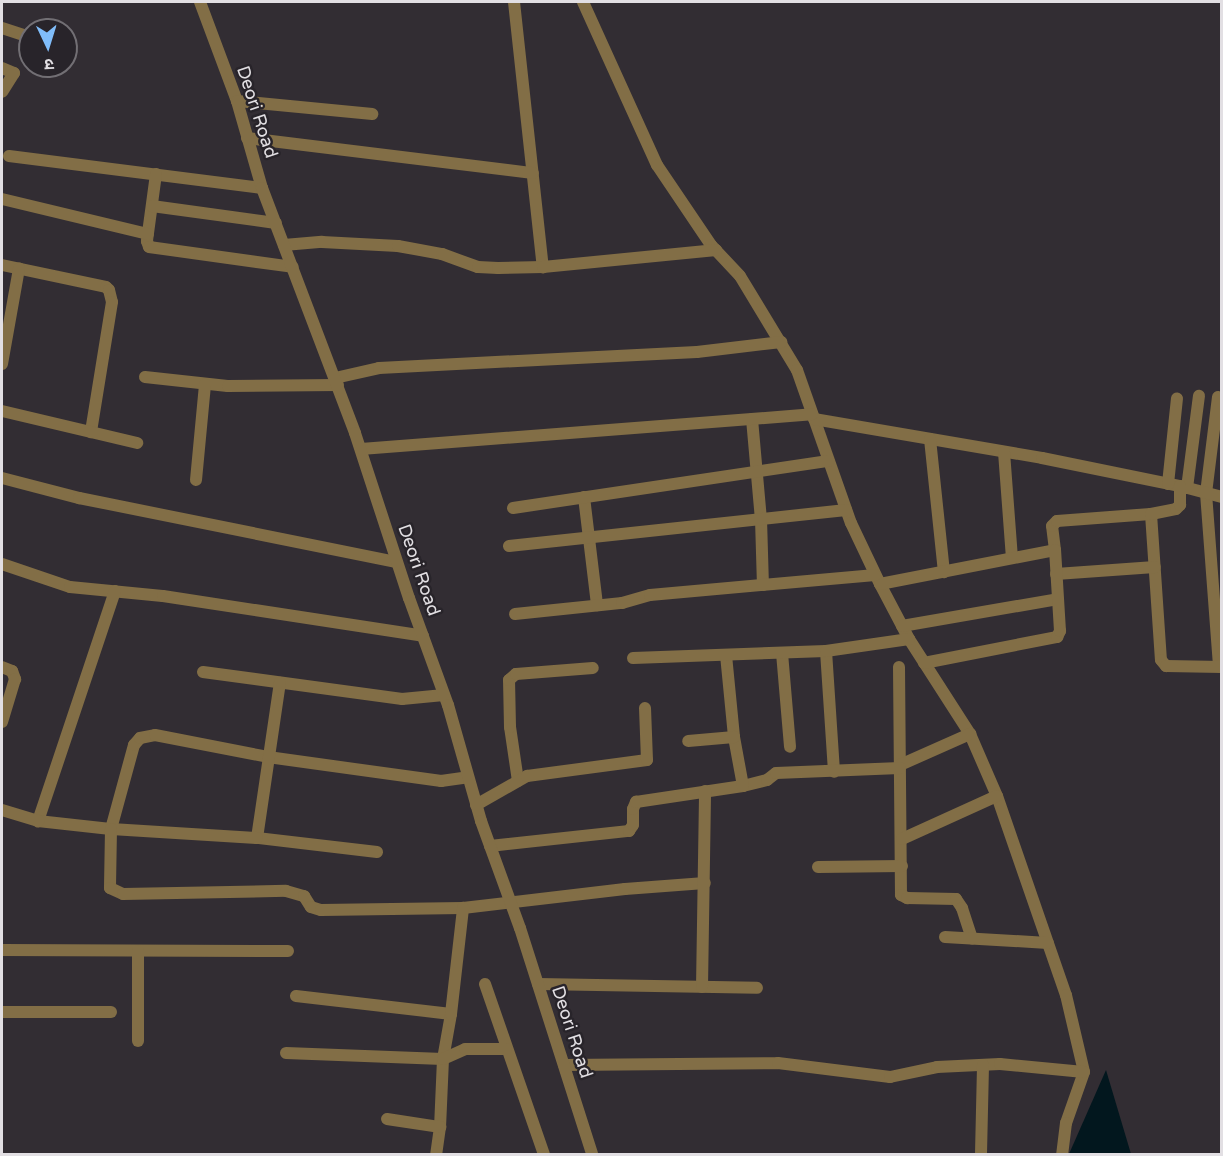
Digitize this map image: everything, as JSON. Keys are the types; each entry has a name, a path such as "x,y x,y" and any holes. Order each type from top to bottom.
{"street":[{"name":"Deori Road","path":"200,2 237,101 262,189 337,382 444,695 476,805 538,984 592,1155"},
{"path":"514,2 543,267"},
{"path":"583,2 657,165 716,250 740,276 797,370 846,510 877,580 909,639 970,734 998,796 1066,995 1084,1072 1066,1123 1062,1155"},
{"path":"2,28 18,33"},
{"path":"2,68 14,73 2,92"},
{"path":"237,101 372,114"},
{"path":"248,138 533,173"},
{"path":"9,156 262,189"},
{"path":"156,174 147,241 151,248 293,267"},
{"path":"2,199 148,234"},
{"path":"152,206 276,223"},
{"path":"284,244 398,246 442,254 478,267 543,267 716,250"},
{"path":"2,265 106,287 109,290 112,302 91,432"},
{"path":"2,364 19,269"},
{"path":"145,377 228,386 337,382 379,368 697,352 781,342"},
{"path":"196,480 205,384"},
{"path":"1179,486 1199,396"},
{"path":"1151,514 1163,663 1166,666 1220,667 1219,620 1206,493 1218,397"},
{"path":"924,663 1052,640 1060,631 1052,526 1057,521 1151,514 1178,507 1177,399"},
{"path":"2,411 137,443"},
{"path":"360,449 813,416 1179,486 1221,497"},
{"path":"752,419 761,519 763,585"},
{"path":"930,439 944,572"},
{"path":"1004,452 1012,558"},
{"path":"513,508 829,461"},
{"path":"2,478 79,498 397,562"},
{"path":"584,497 597,605"},
{"path":"509,546 846,510"},
{"path":"515,614 622,603 650,596 763,585 877,580 944,572 1055,550"},
{"path":"2,564 70,587 115,591 423,636"},
{"path":"1056,574 1155,567"},
{"path":"38,821 115,591"},
{"path":"902,626 1058,599"},
{"path":"633,658 826,651 909,639"},
{"path":"826,651 834,772"},
{"path":"782,653 790,747"},
{"path":"726,655 734,736 742,786"},
{"path":"2,667 12,671 15,679 2,722"},
{"path":"899,667 902,839 900,890 903,897 956,899 962,908 972,938"},
{"path":"518,781 510,727 509,680 516,674 593,668"},
{"path":"204,672 402,699 444,695"},
{"path":"257,838 280,683"},
{"path":"476,805 527,776 647,760 645,708"},
{"path":"490,846 629,831 633,825 633,809 636,802 742,786 767,780 776,773 834,772 900,766 970,734"},
{"path":"468,777 441,781 268,757 155,735 140,738 134,745 111,829 110,888 123,894 286,891 304,896 311,907 321,910 463,908 705,883"},
{"path":"688,741 734,736"},
{"path":"702,987 705,792"},
{"path":"902,839 998,796"},
{"path":"2,810 38,821 111,829 257,838 377,852"},
{"path":"818,867 902,866"},
{"path":"436,1155 440,1127 442,1059 452,1014 463,908"},
{"path":"945,937 1048,943"},
{"path":"2,955 2,950 288,951"},
{"path":"138,951 138,1041"},
{"path":"485,984 544,1155"},
{"path":"538,984 757,988"},
{"path":"296,996 452,1014"},
{"path":"2,1012 111,1012"},
{"path":"286,1053 442,1059 465,1048 506,1049"},
{"path":"564,1065 778,1063 890,1077 937,1067 1000,1064 1084,1072"},
{"path":"981,1155 983,1065"},
{"path":"387,1119 440,1127"}],"water":[{"path":"1106,1070 1131,1154 1069,1154"}]}
